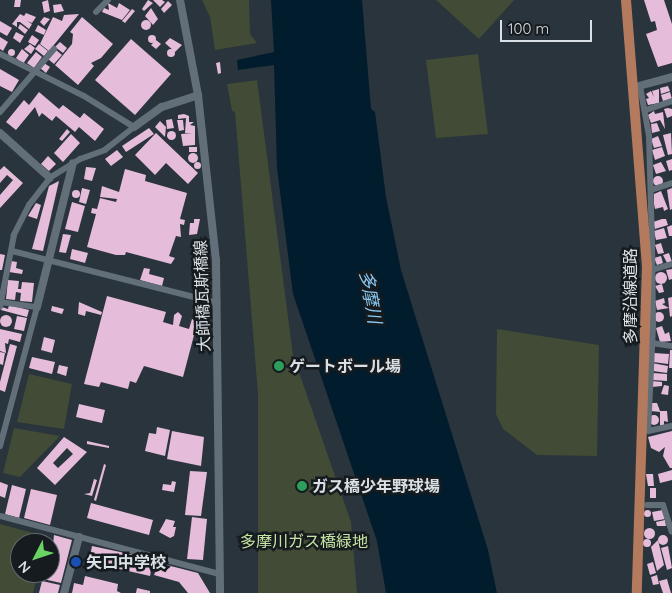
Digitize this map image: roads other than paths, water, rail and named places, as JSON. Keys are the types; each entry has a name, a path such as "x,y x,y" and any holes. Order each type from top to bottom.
{"main road":[{"name":"多摩沿線道路","path":"626,0 638,86 647,266 637,593"}],"street":[{"path":"96,12 108,0"},
{"name":"大師橋瓦斯橋線","path":"180,0 198,95 212,207 218,303 220,593"},
{"path":"0,112 54,50"},
{"path":"0,54 34,74 84,96 134,127"},
{"path":"672,77 638,86 646,110 650,190 652,343 648,430 672,426"},
{"path":"36,307 0,304 2,277 12,251 20,220 50,178 73,163 105,150 162,107 198,95"},
{"path":"646,110 672,101"},
{"path":"0,133 50,178"},
{"path":"0,446 3,425 50,259 73,163"},
{"path":"650,190 672,183"},
{"path":"12,251 50,259 185,297 218,303"},
{"path":"652,270 672,264"},
{"path":"652,343 672,346"},
{"path":"648,505 663,505 672,532"},
{"path":"0,516 220,574"},
{"path":"64,593 79,538"}],"water":[{"name":"多摩川","path":"271,0 362,0 371,109 375,112 386,197 401,270 488,550 497,593 386,593 377,541 293,294 277,168 274,65 238,70 237,60 274,52"}],"place":[{"name":"ゲートボール場","path":"279,366"},
{"name":"ガス橋少年野球場","path":"302,486"},
{"name":"矢口中学校","path":"76,562"}],"park label":[{"name":"多摩川ガス橋緑地","path":"304,541"}]}
